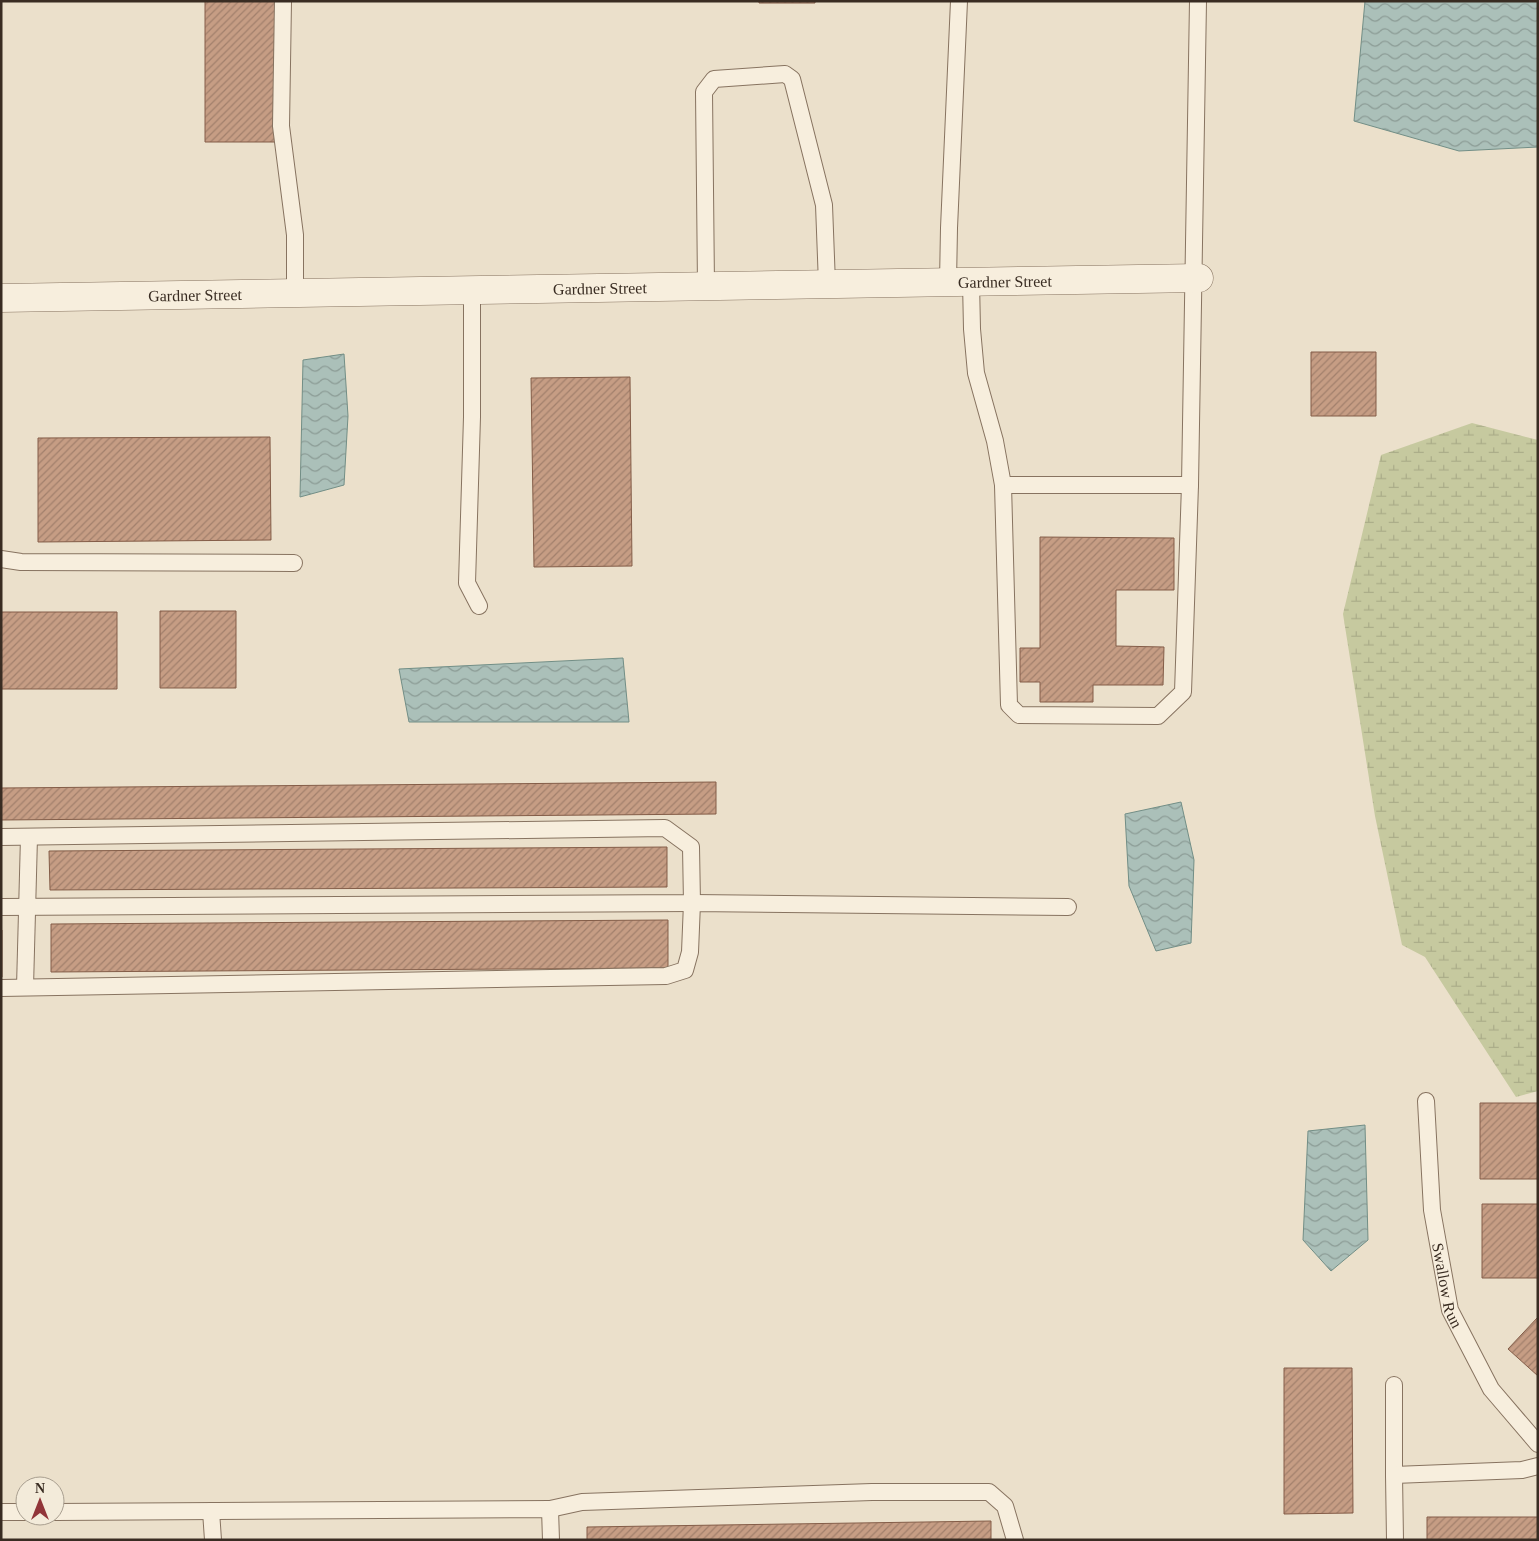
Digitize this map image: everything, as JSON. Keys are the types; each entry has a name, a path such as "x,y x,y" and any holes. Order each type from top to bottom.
{"street":[{"name":"Gardner Street","path":"1,298 1197,278"}],"lane":[{"path":"283,1 281,126 295,235 295,293"},
{"path":"959,1 949,228 959,282 972,329 976,373 995,441 1003,485 1009,705 1019,715 1148,716 1158,716 1183,692 1197,278 1198,1"},
{"path":"706,286 704,92 714,79 785,74 792,79 824,206 828,284"},
{"path":"472,290 472,417 467,583 479,606"},
{"path":"1003,485 1190,485"},
{"path":"1,559 21,562 294,563"},
{"path":"1,837 665,828 691,847 692,903 690,952 684,970 666,976 1,988"},
{"path":"25,988 29,837"},
{"path":"1,907 692,903 1068,907"},
{"name":"Swallow Run","path":"1426,1101 1432,1210 1450,1310 1491,1388 1538,1444"},
{"path":"1394,1385 1396,1540"},
{"path":"1394,1475 1522,1470 1538,1466"},
{"path":"65,1512 550,1509 582,1502 602,1501 872,1492 989,1492 1005,1506 1015,1540"},
{"path":"550,1509 551,1540"},
{"path":"211,1511 213,1540"},
{"path":"1,1512 15,1512"}],"green space":[{"path":"1472,423 1538,440 1538,1091 1516,1097 1425,957 1402,945 1375,816 1343,614 1381,455"}],"water":[{"path":"1365,1 1538,1 1538,147 1459,151 1354,121"},
{"path":"344,354 348,416 344,485 300,497 303,360"},
{"path":"623,658 629,722 409,722 399,669"},
{"path":"1181,802 1194,860 1191,943 1156,951 1129,886 1125,814"},
{"path":"1365,1125 1368,1240 1331,1271 1303,1240 1308,1131"}],"building":[{"path":"205,1 277,1 277,142 205,142"},
{"path":"759,1 815,1 815,3 759,3"},
{"path":"1311,352 1376,352 1376,416 1311,416"},
{"path":"630,377 632,566 534,567 531,378"},
{"path":"270,437 271,540 38,542 38,438"},
{"path":"1040,537 1174,538 1174,590 1116,590 1116,646 1164,647 1163,685 1093,685 1093,702 1040,702 1040,682 1020,682 1020,648 1040,648"},
{"path":"160,611 236,611 236,688 160,688"},
{"path":"1,612 117,612 117,689 1,689"},
{"path":"716,782 716,814 1,820 1,788"},
{"path":"667,847 667,887 50,890 49,851"},
{"path":"668,920 668,968 51,972 51,924"},
{"path":"2,930 2,977 1,977"},
{"path":"1480,1103 1538,1103 1538,1179 1480,1179"},
{"path":"1482,1204 1538,1204 1538,1278 1482,1278"},
{"path":"1538,1317 1538,1376 1508,1349"},
{"path":"1284,1368 1352,1368 1353,1513 1284,1514"},
{"path":"1427,1517 1538,1517 1538,1540 1427,1540"},
{"path":"991,1521 991,1540 587,1540 587,1527"}]}
